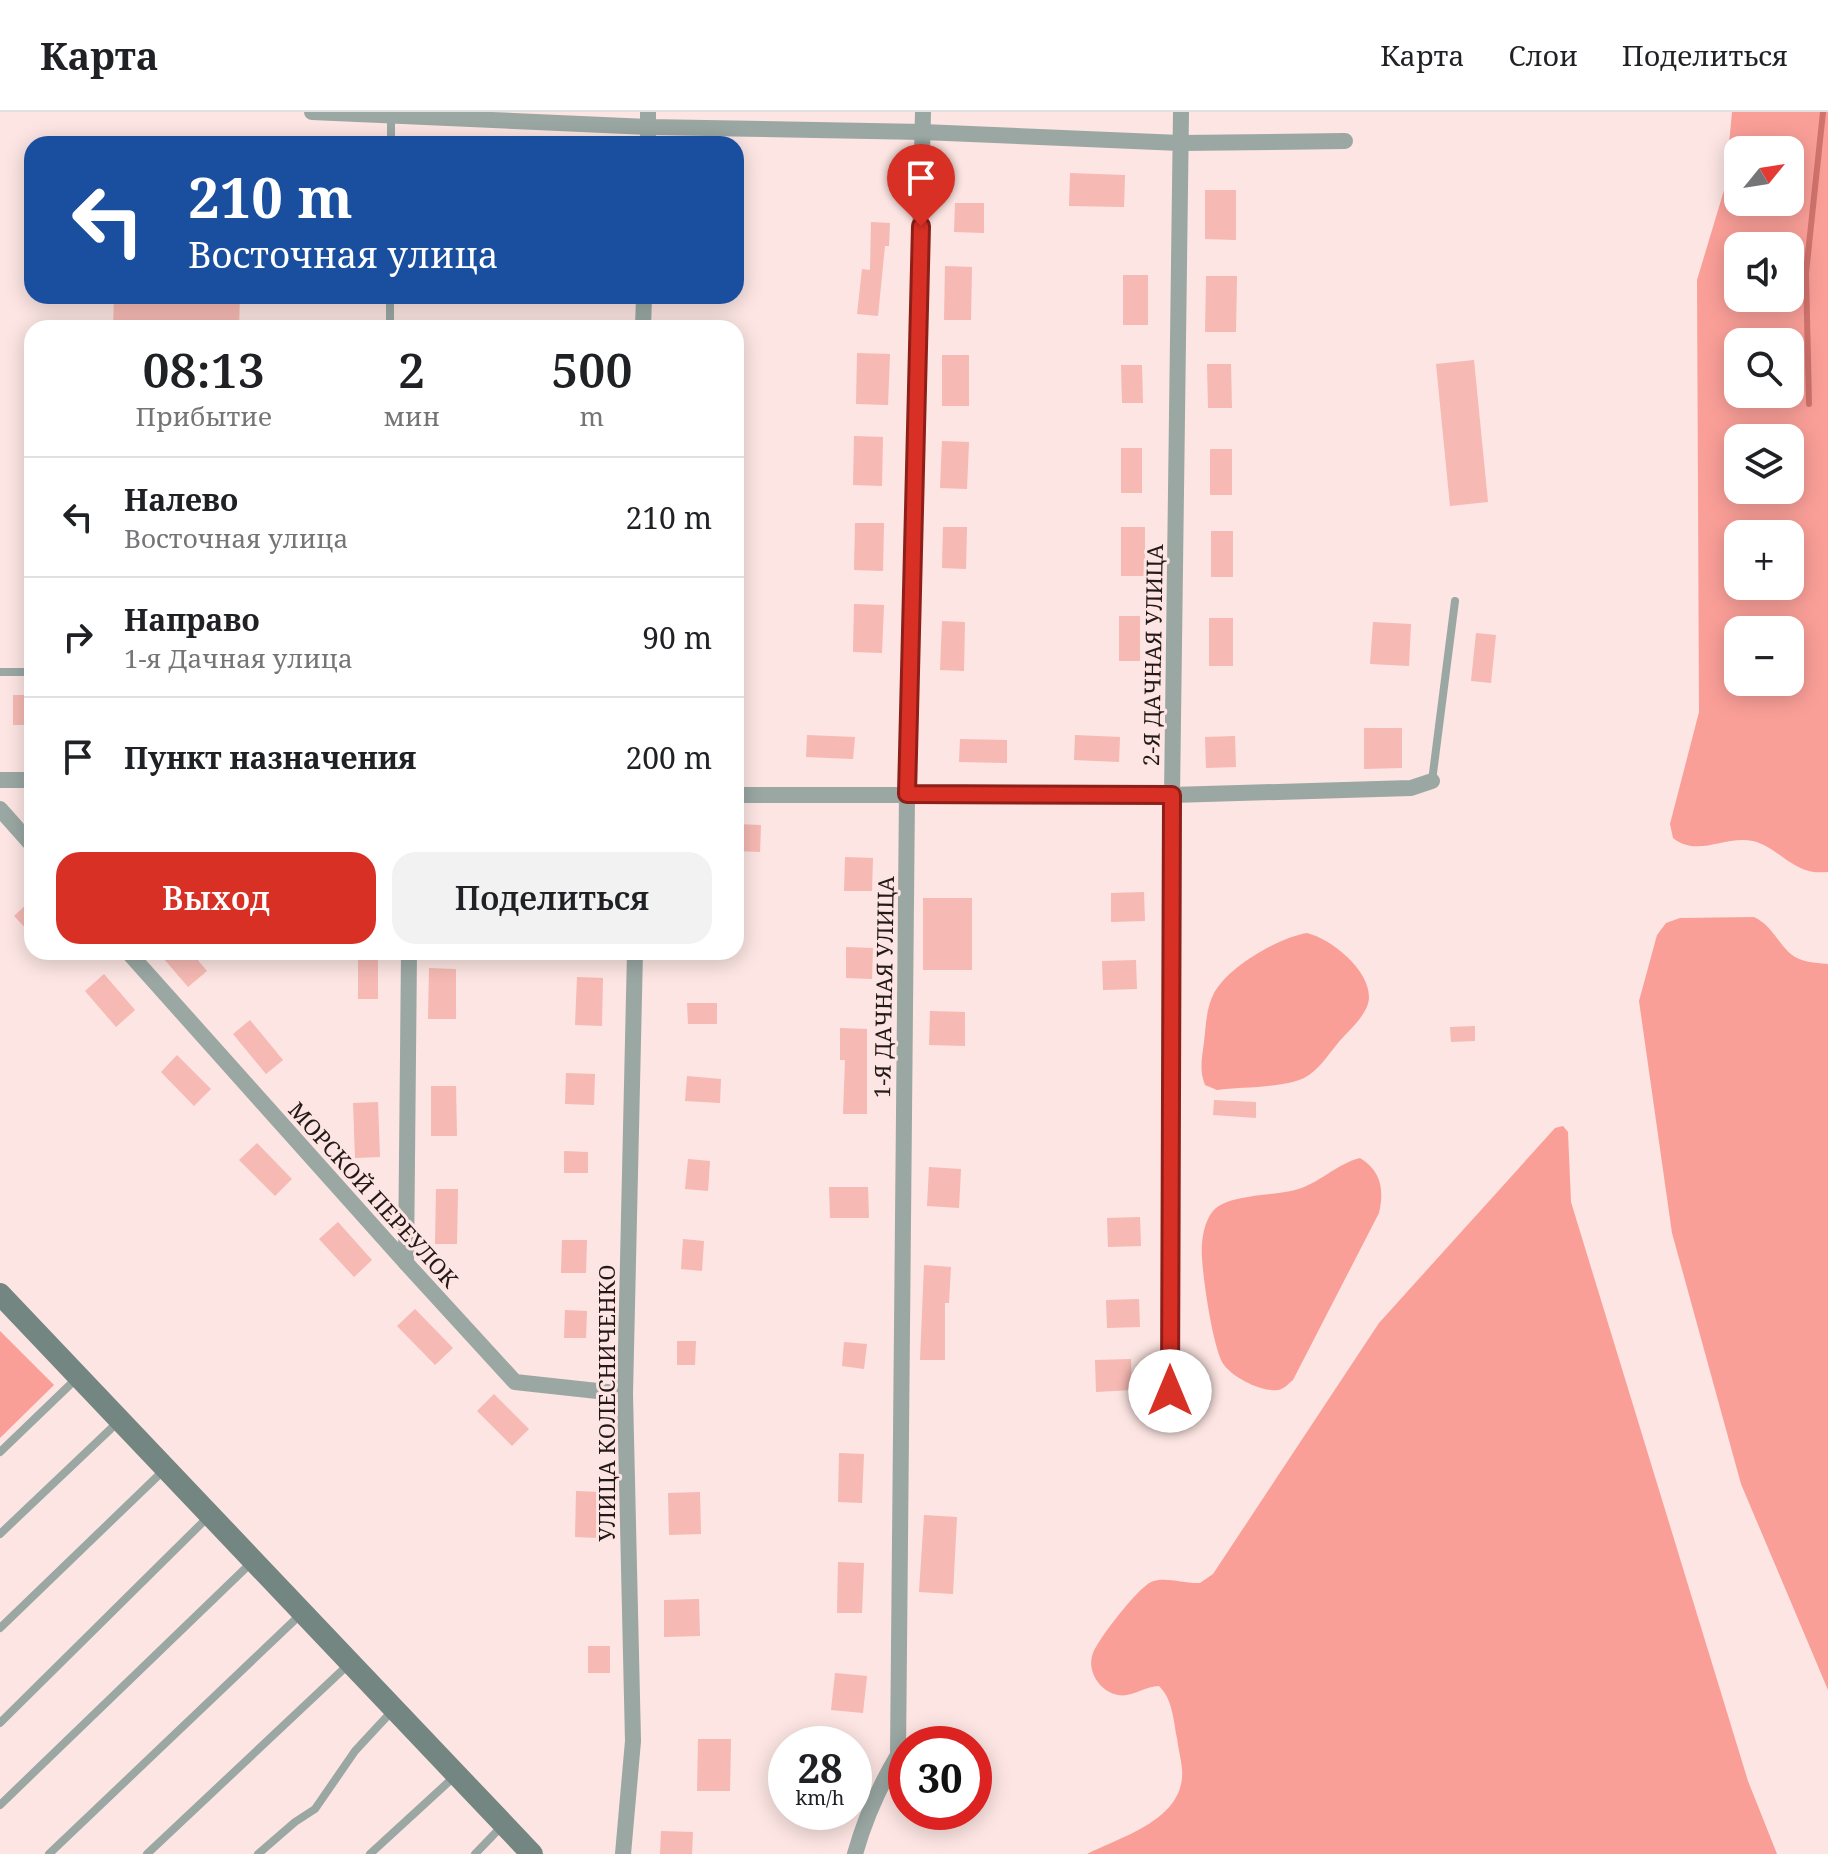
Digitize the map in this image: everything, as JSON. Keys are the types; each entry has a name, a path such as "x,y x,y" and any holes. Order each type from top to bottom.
{"main road":[{"path":"0,1294 532,1854"}],"street":[{"path":"312,112 648,128 923,132 1180,143 1345,141"},
{"name":"1-Я ДАЧНАЯ УЛИЦА","path":"855,1854 878,1789 898,1755 907,794 923,112"},
{"name":"2-Я ДАЧНАЯ УЛИЦА","path":"1170,1391 1172,795 1181,112"},
{"path":"0,780 24,780"},
{"path":"744,795 1172,795 1411,788 1432,781"},
{"path":"0,809 24,836"},
{"name":"МОРСКОЙ ПЕРЕУЛОК","path":"135,960 515,1382 625,1394"},
{"path":"406,1263 409,960"},
{"name":"УЛИЦА КОЛЕСНИЧЕНКО","path":"623,1854 633,1741 625,1394 635,960"}],"lane":[{"path":"391,114 391,136"},
{"path":"1432,781 1455,601"},
{"path":"0,672 24,672"},
{"path":"0,1452 78,1376"},
{"path":"0,1534 120,1420"},
{"path":"0,1628 166,1468"},
{"path":"0,1723 210,1515"},
{"path":"0,1805 253,1561"},
{"path":"49,1854 303,1613"},
{"path":"147,1854 350,1663"},
{"path":"258,1854 315,1809 355,1751 394,1709"},
{"path":"370,1854 456,1774"},
{"path":"475,1854 504,1825"}],"shaded area":[{"path":"1732,112 1828,112 1828,872 1801,868 1753,841 1692,846 1673,838 1670,824 1699,712 1697,280 1724,190 1724,216 1804,216 1804,136 1730,136"},
{"path":"1754,917 1762,921 1795,957 1828,964 1828,1690 1741,1484 1672,1233 1639,1001 1657,935 1666,923 1680,918"},
{"path":"1307,933 1337,949 1363,976 1369,997 1362,1016 1318,1067 1304,1078 1273,1085 1217,1090 1205,1085 1202,1059 1208,1011 1214,993 1242,963 1282,941"},
{"path":"1563,1126 1568,1132 1571,1202 1748,1781 1777,1854 1087,1854 1150,1824 1174,1801 1181,1786 1182,1769 1167,1697 1159,1686 1118,1695 1100,1685 1093,1673 1091,1660 1103,1637 1128,1604 1151,1582 1200,1583 1213,1574 1379,1323 1555,1128"},
{"path":"1360,1158 1373,1169 1380,1182 1379,1213 1293,1380 1278,1390 1248,1383 1224,1365 1212,1330 1202,1252 1207,1221 1213,1211 1229,1201 1304,1187"},
{"path":"0,1331 54,1385 0,1438"}],"building":[{"path":"1070,173 1125,175 1124,207 1069,206"},
{"path":"1205,190 1236,190 1236,240 1205,239"},
{"path":"955,203 984,203 984,233 954,232"},
{"path":"871,222 890,223 878,316 857,314 862,269 870,270"},
{"path":"945,266 972,267 971,320 944,320"},
{"path":"1123,275 1148,275 1148,325 1123,325"},
{"path":"1206,276 1237,276 1236,332 1205,332"},
{"path":"114,304 240,304 239,320 113,320"},
{"path":"857,353 890,354 888,405 856,404"},
{"path":"942,355 969,355 969,406 942,406"},
{"path":"1474,360 1488,502 1450,506 1436,364"},
{"path":"1207,364 1231,364 1232,408 1208,408"},
{"path":"1121,365 1142,365 1143,403 1122,403"},
{"path":"854,436 883,437 882,486 853,485"},
{"path":"942,441 969,442 967,489 940,488"},
{"path":"1121,448 1142,448 1142,493 1121,493"},
{"path":"1210,449 1232,449 1232,495 1210,495"},
{"path":"855,523 884,523 883,571 854,570"},
{"path":"943,527 967,527 966,569 942,568"},
{"path":"1121,527 1145,527 1145,576 1121,576"},
{"path":"1211,531 1233,531 1233,577 1211,577"},
{"path":"854,604 884,605 882,653 853,652"},
{"path":"1119,616 1140,616 1140,661 1119,661"},
{"path":"1209,618 1233,618 1233,666 1209,666"},
{"path":"942,621 965,622 964,671 940,670"},
{"path":"1373,622 1411,624 1409,666 1370,664"},
{"path":"1476,633 1496,635 1491,683 1471,681"},
{"path":"13,695 24,695 24,725 13,725"},
{"path":"1364,728 1402,728 1402,768 1364,769"},
{"path":"807,735 855,737 853,759 806,757"},
{"path":"1075,735 1120,737 1119,762 1074,760"},
{"path":"1235,736 1236,767 1206,768 1205,737"},
{"path":"960,739 1007,740 1007,763 959,762"},
{"path":"744,824 761,825 760,852 744,851"},
{"path":"845,857 873,858 872,891 844,891"},
{"path":"1144,892 1145,921 1111,922 1111,893"},
{"path":"923,898 972,898 972,970 923,970"},
{"path":"24,907 24,927 14,916"},
{"path":"846,947 873,948 872,979 846,978"},
{"path":"165,960 198,960 207,971 188,987"},
{"path":"358,960 378,960 378,999 358,999"},
{"path":"1136,960 1137,989 1103,990 1102,961"},
{"path":"429,968 456,969 456,1019 428,1019"},
{"path":"104,974 135,1010 116,1027 85,991"},
{"path":"577,977 603,978 602,1026 575,1025"},
{"path":"687,1003 717,1003 717,1024 688,1024"},
{"path":"930,1011 965,1012 965,1046 929,1045"},
{"path":"250,1020 283,1060 266,1074 233,1034"},
{"path":"1475,1026 1475,1041 1451,1042 1450,1027"},
{"path":"840,1028 867,1029 867,1114 843,1114 845,1060 840,1060"},
{"path":"177,1055 211,1089 194,1106 161,1072"},
{"path":"566,1073 595,1074 594,1105 565,1104"},
{"path":"687,1076 721,1079 720,1103 685,1101"},
{"path":"431,1086 456,1086 457,1136 431,1136"},
{"path":"1214,1100 1256,1102 1256,1118 1213,1115"},
{"path":"378,1102 380,1157 355,1158 353,1103"},
{"path":"257,1143 292,1179 275,1196 239,1160"},
{"path":"564,1151 588,1152 588,1173 564,1173"},
{"path":"688,1159 710,1161 708,1191 685,1189"},
{"path":"929,1167 961,1169 959,1208 927,1206"},
{"path":"829,1187 868,1187 869,1218 830,1218"},
{"path":"436,1189 458,1189 457,1244 435,1244"},
{"path":"1140,1217 1141,1246 1108,1247 1107,1218"},
{"path":"338,1222 372,1260 354,1277 319,1239"},
{"path":"683,1239 704,1241 702,1271 681,1269"},
{"path":"562,1240 587,1240 586,1273 561,1273"},
{"path":"924,1265 951,1267 949,1303 945,1303 945,1360 920,1360"},
{"path":"1139,1299 1140,1327 1107,1328 1106,1300"},
{"path":"415,1309 453,1348 435,1365 397,1326"},
{"path":"565,1310 587,1311 586,1338 564,1338"},
{"path":"677,1341 696,1341 695,1365 677,1365"},
{"path":"844,1342 867,1344 864,1369 842,1366"},
{"path":"1131,1359 1132,1390 1096,1392 1095,1360"},
{"path":"494,1394 529,1429 512,1446 477,1411"},
{"path":"839,1453 864,1454 862,1503 838,1502"},
{"path":"576,1491 598,1492 597,1538 575,1537"},
{"path":"700,1492 701,1534 669,1535 668,1493"},
{"path":"924,1515 957,1517 953,1594 919,1592"},
{"path":"838,1562 864,1563 862,1613 837,1613"},
{"path":"699,1599 700,1636 664,1637 664,1600"},
{"path":"588,1646 610,1646 610,1673 588,1673"},
{"path":"835,1673 867,1676 863,1713 831,1710"},
{"path":"698,1739 731,1739 730,1791 697,1791"},
{"path":"661,1831 693,1832 692,1854 660,1854"}],"waterway":[{"path":"1809,404 1806,273 1823,112"}],"route":[{"path":"921,226 907,794 1172,795 1170,1391"}]}
